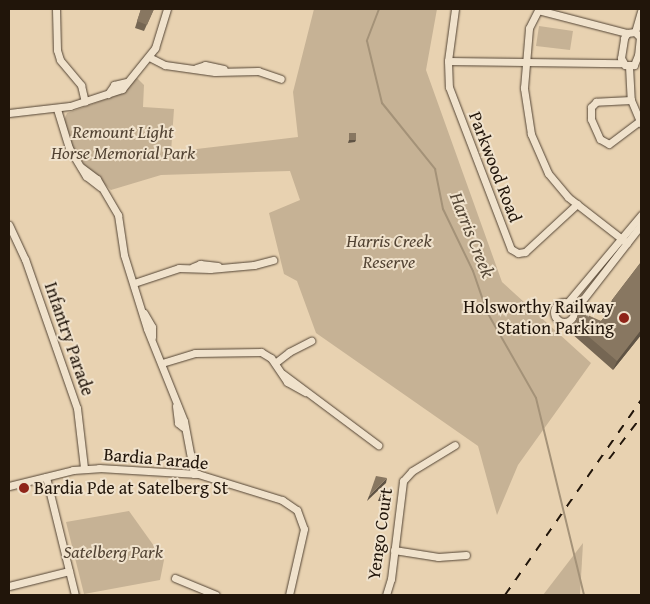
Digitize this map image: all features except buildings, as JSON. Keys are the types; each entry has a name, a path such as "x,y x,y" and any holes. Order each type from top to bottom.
{"street":[{"path":"56,9 57,50 60,60 81,85 85,102"},
{"path":"9,113 57,109 85,102 122,89 126,82 150,57 162,31 167,9"},
{"name":"Parkwood Road","path":"455,9 448,61 449,87 511,249 518,254 525,252 577,204"},
{"path":"625,241 577,204 553,180 534,143 525,108 525,63 531,20 538,10 636,35"},
{"path":"630,100 596,102 589,111 590,119 600,139 609,144 640,122 630,100 632,65 640,50 636,35 641,10"},
{"path":"632,65 622,44 636,35"},
{"path":"150,57 165,65 196,68 210,72 225,70 265,72 281,79"},
{"path":"448,61 632,65"},
{"path":"57,109 64,137 86,176 100,187 118,215 122,249 176,406 181,411 183,427 193,457 194,474"},
{"path":"641,214 625,241 568,321 555,317 556,306 568,302 625,241 641,225"},
{"name":"Infantry Parade","path":"9,226 25,259 77,408 84,468"},
{"path":"134,283 174,269 254,265 273,260"},
{"path":"568,302 574,311"},
{"path":"275,363 289,352 311,341"},
{"path":"162,363 195,353 257,351 265,353 283,373 305,392 378,445"},
{"name":"Yengo Court","path":"386,595 403,481 412,472 455,445"},
{"name":"Bardia Parade","path":"9,486 84,468 194,474 282,500 297,510 304,535 288,595"},
{"path":"46,477 76,595"},
{"path":"394,550 438,557 466,555"},
{"path":"9,586 69,571"},
{"path":"175,578 216,595"}],"green space":[{"name":"Harris Creek Reserve","path":"314,9 437,9 426,70 502,282 591,363 518,465 497,515 478,446 316,333 297,281 284,274 269,213 300,200 290,171 161,175 111,190 85,166 70,143 63,123 67,113 115,96 137,78 144,85 143,107 174,109 171,152 298,137 293,92"},
{"path":"539,26 573,31 570,50 536,46"},
{"name":"Satelberg Park","path":"129,511 164,560 160,580 84,594 66,522"},
{"path":"583,543 580,595 543,595"}],"waterway":[{"name":"Harris Creek","path":"379,9 367,41 382,103 435,169 443,209 473,271 487,312 536,398 584,595"}],"railway":[{"path":"505,595 641,400"},
{"path":"609,459 641,417"}],"place":[{"name":"Holsworthy Railway Station Parking","path":"624,318"},
{"name":"Bardia Pde at Satelberg St","path":"24,488"}],"park label":[{"name":"Remount Light Horse Memorial Park","path":"123,143"}]}
